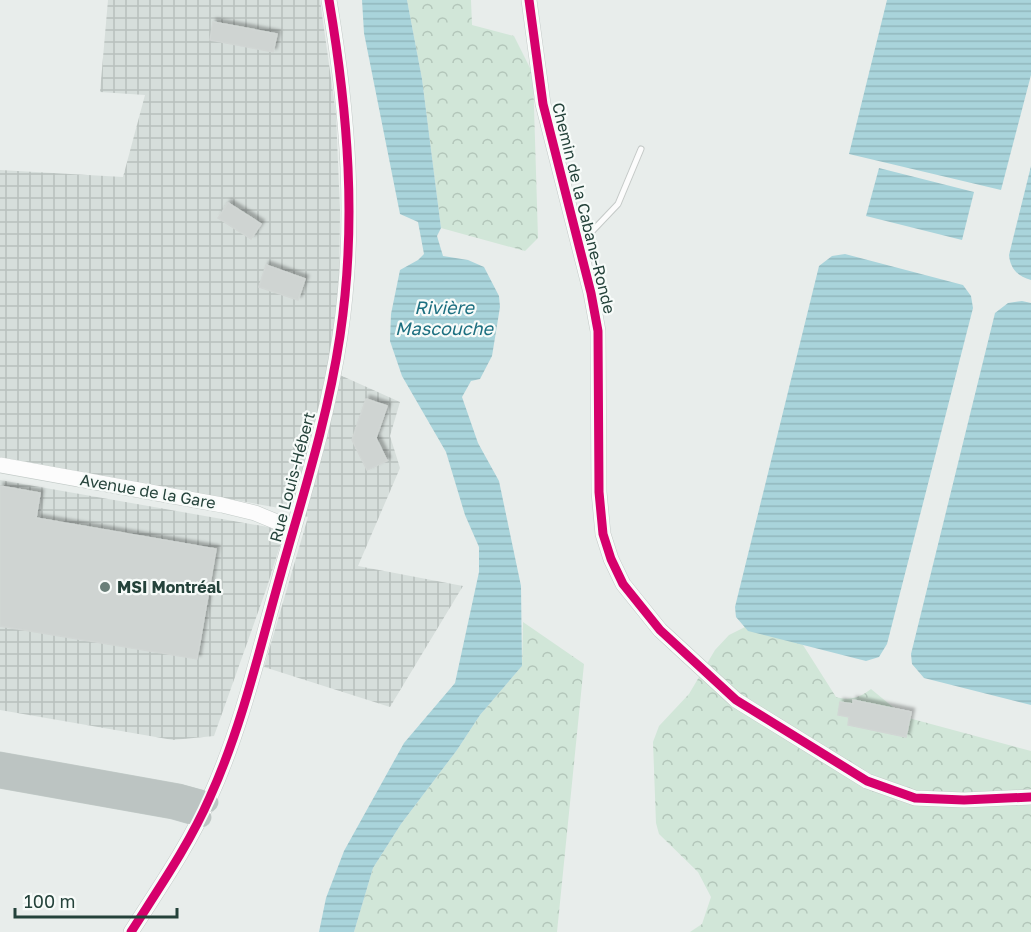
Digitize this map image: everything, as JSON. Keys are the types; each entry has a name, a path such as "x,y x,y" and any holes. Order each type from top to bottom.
{"highway":[{"path":"0,762 179,794 204,810"},
{"path":"0,778 173,809 204,810"}],"street":[{"name":"Rue Louis-Hébert","path":"131,932 179,857 204,810 231,743 294,529 337,358 349,258 350,191 347,135 329,0"},
{"name":"Chemin de la Cabane-Ronde","path":"529,0 543,104 598,331 599,492 603,534 611,559 623,584 660,630 736,700 867,781 915,798 964,800 1031,797"},
{"name":"Avenue de la Gare","path":"0,465 222,505 255,513 294,529"}],"lane":[{"path":"579,245 618,204 641,149"}],"shaded area":[{"path":"108,0 320,0 336,114 340,211 339,285 331,371 400,402 390,436 400,468 358,566 463,586 390,707 264,667 308,517 279,508 0,457 0,170 123,177 145,95 100,92"},
{"path":"0,480 285,530 214,736 173,740 0,710"}],"green space":[{"path":"407,0 471,0 472,25 514,36 533,74 538,238 525,251 441,228 422,79"},
{"path":"523,622 584,664 557,932 354,932 373,868 401,824 457,750 480,715 522,666"},
{"path":"755,622 768,623 803,645 836,697 854,698 871,689 905,717 1031,751 1031,932 690,932 702,924 711,897 698,872 659,834 656,823 653,742 659,726 689,694 715,650 729,635"}],"water":[{"name":"Rivière Mascouche","path":"362,0 407,0 422,79 441,228 437,236 443,256 468,260 484,267 499,296 500,307 492,356 480,379 471,381 462,397 478,443 499,481 521,586 522,666 480,715 457,750 401,824 373,868 354,932 319,932 326,898 344,851 404,743 455,683 479,572 479,547 465,515 446,452 402,376 390,341 391,314 400,270 424,254 418,222 400,214 364,33"},
{"path":"887,0 1031,0 1031,75 1001,190 849,154"},
{"path":"1031,166 1031,280 1022,277 1016,271 1009,255"},
{"path":"879,168 974,192 962,240 866,216"},
{"path":"845,254 963,285 971,296 973,308 887,644 879,657 866,661 748,631 736,617 735,607 819,266 832,256"},
{"path":"1022,301 1031,303 1031,705 924,678 912,664 911,654 995,313 1008,303"}],"building":[{"path":"213,22 277,34 273,52 210,40"},
{"path":"228,203 261,224 251,239 218,218"},
{"path":"266,265 305,279 298,300 259,287"},
{"path":"366,399 387,406 376,438 387,461 367,470 352,440"},
{"name":"MSI Montréal","path":"0,486 40,493 36,518 216,549 197,659 0,626"},
{"path":"853,700 911,712 906,737 848,725 849,717 838,715 840,702 853,704"}],"cycle path":[{"path":"131,932 193,832 232,743 258,658 329,396 345,294 349,210 345,126 329,0"},
{"path":"529,0 543,104 591,293 598,331 599,492 603,534 611,559 623,584 660,630 736,700 867,781 915,798 964,800 1031,797"}],"place":[{"name":"MSI Montréal","path":"105,587"}]}
